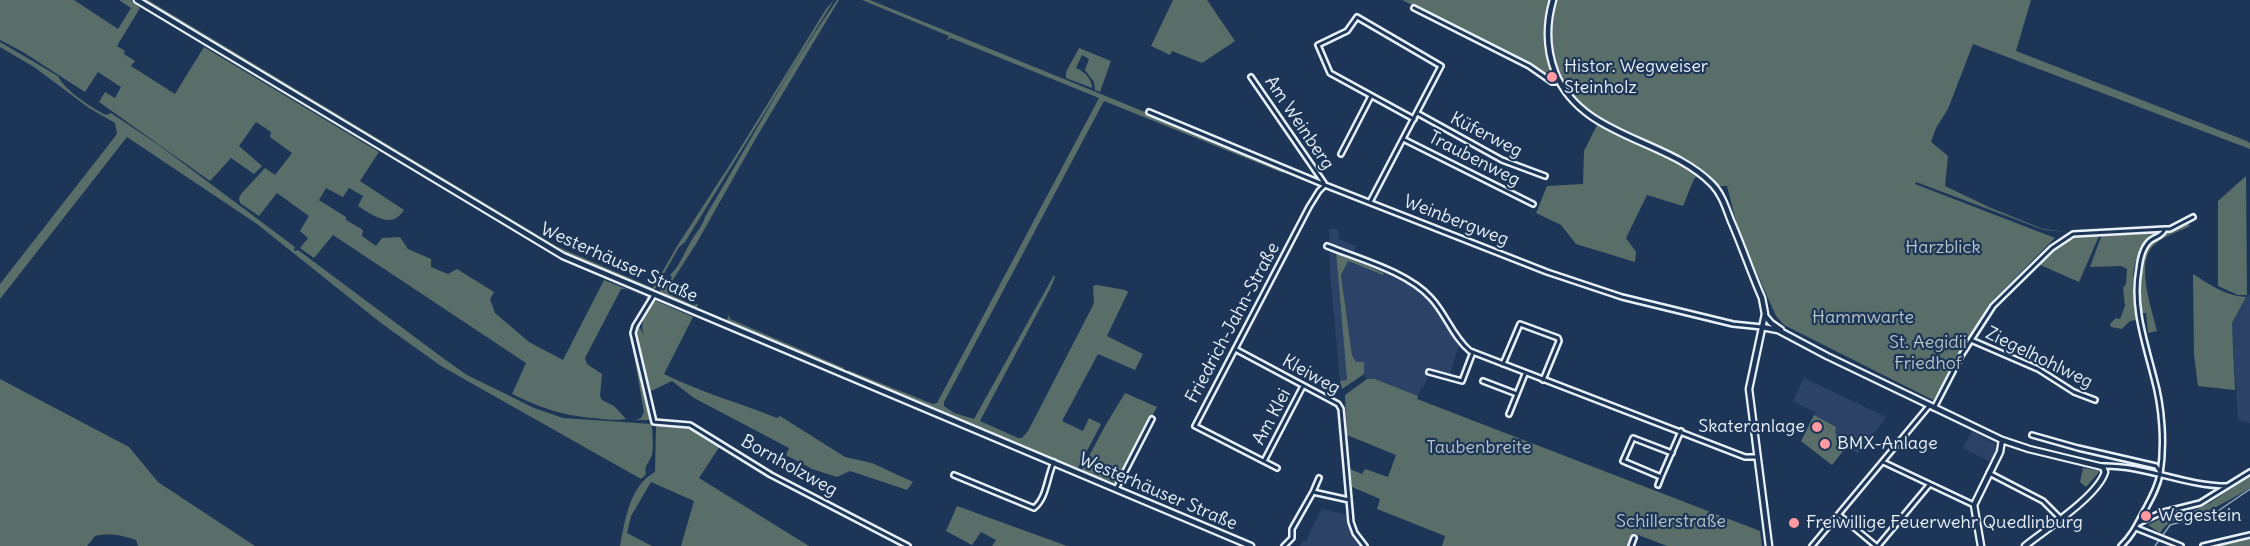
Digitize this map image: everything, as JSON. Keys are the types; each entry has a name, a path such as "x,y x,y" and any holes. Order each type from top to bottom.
{"main road":[{"name":"Westerhäuser Straße","path":"137,0 546,247 654,295 1251,546"},
{"path":"1553,0 1548,40 1556,75 1567,95 1583,111 1679,160 1715,187 1721,196 1762,298 1765,314 1770,322 1781,329 1782,333"},
{"path":"1765,314 1749,389 1769,546"},
{"path":"1762,327 1774,329 2002,440 2029,449 2102,466 2105,471 2104,477 2080,504 2025,546"},
{"path":"1981,546 1974,505 2000,452 2002,440"}],"street":[{"path":"1414,8 1556,82"},
{"path":"1370,202 1414,119 1441,66 1357,17 1347,32 1318,45 1330,73 1414,119"},
{"name":"Am Weinberg","path":"1251,77 1325,185"},
{"path":"1341,154 1371,96"},
{"name":"Weinbergweg","path":"1149,112 1325,185 1547,272 1608,292 1707,318 1762,327"},
{"name":"Küferweg","path":"1417,113 1502,160 1545,176"},
{"name":"Traubenweg","path":"1403,139 1533,204"},
{"name":"Friedrich-Jahn-Straße","path":"1277,468 1194,426 1309,207 1319,190 1325,185"},
{"path":"2121,546 2136,528 2156,489 2160,474 2162,447 2158,395 2141,331 2137,283 2140,261 2150,240 2163,234 2165,229 2170,229 2193,217"},
{"name":"Ziegelhohlweg","path":"1812,546 1931,407 1993,306 2052,248 2070,235 2102,231 2165,229"},
{"path":"1327,246 1420,287 1439,308 1467,349 1473,352 1525,374 1748,458 1757,457"},
{"name":"Bornholzweg","path":"654,295 633,333 654,422 690,425 771,475 908,546"},
{"path":"1503,364 1520,324 1531,327 1559,339 1543,380"},
{"name":"Ziegelhohlweg","path":"1971,340 2038,369 2066,385 2073,392 2095,400"},
{"name":"Kleiweg","path":"1235,349 1338,404 1341,409 1352,527 1365,546"},
{"path":"1429,372 1461,382 1473,352"},
{"path":"1509,414 1525,374"},
{"path":"1483,381 1516,394"},
{"name":"Am Klei","path":"1264,461 1303,386"},
{"path":"1116,489 1152,419"},
{"path":"1658,485 1681,431"},
{"path":"2032,435 2156,466 2160,474"},
{"path":"1661,477 1623,462 1630,439 1634,438 1672,453"},
{"name":"Westerhäuser Straße","path":"954,475 1034,508 1038,505 1048,482 1054,462"},
{"path":"1883,462 1974,505"},
{"path":"2102,466 2160,474 2191,483 2227,486"},
{"path":"2139,523 2160,513 2195,506 2250,472"},
{"path":"1989,473 2041,500 2061,519"},
{"path":"1284,546 1292,538 1292,529 1319,478"},
{"path":"1839,515 1877,546 1930,485"},
{"path":"1313,492 1349,500"},
{"path":"2136,528 2181,546"},
{"path":"2203,546 2250,536"},
{"path":"1631,546 1634,538"}],"shaded area":[{"path":"1329,229 1338,229 1339,239 1356,246 1351,259 1336,253 1347,380 1340,381 1330,273"},
{"path":"1347,261 1383,275 1384,273 1413,287 1433,305 1460,343 1449,376 1430,370 1418,396 1375,379 1367,379 1364,374 1364,362 1356,362 1352,355 1341,275"},
{"path":"2247,295 2250,295 2250,423 2238,420 2232,323"},
{"path":"1804,378 1884,416 1885,419 1857,454 1834,433 1836,427 1814,415 1815,412 1793,401"},
{"path":"1972,431 1994,443 1996,449 1991,462 1963,448"},
{"path":"1322,509 1347,515 1353,535 1360,543 1359,546 1300,546 1303,540 1306,541"}],"green space":[{"path":"0,0 74,0 118,29 131,8 119,0 131,0 140,8 117,46 135,61 131,66 175,94 204,47 379,152 360,181 404,210 399,216 388,220 369,213 358,206 363,196 349,188 343,197 326,188 319,200 363,230 362,236 376,246 382,238 400,237 408,249 431,259 431,267 448,274 457,269 494,292 490,299 495,313 529,342 563,360 604,280 649,298 634,325 632,339 651,420 636,420 641,418 644,412 631,338 633,325 647,301 646,297 621,289 585,358 587,364 602,374 600,396 602,400 614,406 626,419 610,420 561,413 512,394 526,363 333,235 314,258 300,248 308,238 300,231 309,216 277,193 259,216 240,203 241,194 265,168 275,175 292,153 270,137 271,132 256,122 239,146 262,166 254,174 231,158 210,181 99,102 105,92 115,98 121,87 98,72 85,92 0,40"},
{"path":"141,0 148,0 556,246 653,288 826,9 834,0 685,242 679,247 656,288 651,291 566,255 461,193 461,190 457,191 391,151 392,148 387,149"},
{"path":"839,0 756,138 696,244 667,289 669,294 693,305 698,304 696,310 661,295 660,290 663,284 666,286 672,277 670,275 702,225 785,80"},
{"path":"862,0 870,0 1177,127 1204,136 1213,142 1215,140 1223,144 1223,147 1227,148 1228,145 1240,150 1240,153 1285,169 1283,173 1104,101 944,402 944,406 954,413 974,419 1054,275 1050,289 980,421 1022,438 1028,431 1094,303 1093,286 1125,290 1128,292 1107,336 1143,354 1135,370 1098,354 1062,421 1083,431 1089,418 1101,424 1077,470 977,428 976,424 974,426 847,373 848,370 933,404 937,403 1099,98 951,38 947,40 949,36"},
{"path":"1173,0 1207,0 1235,41 1202,63 1172,51 1170,55 1151,46"},
{"path":"1402,0 2031,0 2016,51 2247,141 2250,143 2250,149 1973,44 1948,109 1936,128 1931,142 1948,156 1945,186 2043,229 2068,232 2044,230 1916,182 1915,184 2055,238 1989,304 1933,400 1784,325 1776,316 1739,233 1727,186 1719,186 1702,171 1694,179 1683,206 1647,195 1626,238 1636,252 1635,262 1576,244 1561,225 1536,213 1547,186 1583,184 1584,151 1600,119 1576,100 1559,76 1552,79 1525,60"},
{"path":"0,42 58,76 72,93 86,103 106,115 111,113 160,146 295,247 295,251 298,250 467,375 534,408 563,418 652,424 653,451 646,466 646,474 641,479 441,366 381,323 257,224 127,137 0,299 0,284 117,134 115,123 89,108 34,67 0,47"},
{"path":"1079,48 1111,61 1100,92 1095,90 1094,82 1085,70 1089,59 1082,55 1076,68 1087,76 1092,88 1066,78 1066,72"},
{"path":"2246,176 2247,295 2238,295 2218,286 2218,201"},
{"path":"2187,222 2190,226 2160,240 2147,255 2145,276 2157,331 2148,333 2146,313 2141,313 2139,277 2142,259 2152,243"},
{"path":"2158,230 2160,233 2149,240 2136,259 2133,295 2136,320 2130,321 2122,329 2111,327 2110,324 2116,318 2120,319 2125,306 2123,288 2126,284 2127,269 2121,266 2090,267 2102,234"},
{"path":"2098,234 2079,282 2038,264 2059,245 2071,238"},
{"path":"1336,252 1384,273 1383,275 1348,261 1341,275 1352,355 1356,362 1364,362 1364,374 1342,389 1340,381 1347,380"},
{"path":"2193,274 2225,292 2246,297 2232,323 2235,390 2198,386 2194,355"},
{"path":"654,300 693,317 664,374 777,418 780,416 845,457 872,463 913,482 907,490 850,471 837,477 812,469 786,455 789,448 694,398 672,381 649,392 635,336 640,321 640,328 644,336 643,322"},
{"path":"729,315 730,319 844,368 843,372 778,344 775,340 769,341 726,322"},
{"path":"0,379 129,447 158,482 255,546 138,546 136,540 111,535 95,536 87,546 0,546"},
{"path":"1367,379 1375,379 1418,396 1417,399 1760,531 1762,546 1667,546 1633,533 1627,546 1442,546 1445,536 1377,509 1380,499 1352,487 1350,469 1362,474 1365,469 1388,477 1396,455 1347,435 1345,395"},
{"path":"1125,393 1157,407 1116,483 1081,471"},
{"name":"BMX-Anlage","path":"1814,415 1836,427 1835,433 1847,446 1832,465 1801,441"},
{"path":"656,425 691,427 720,446 699,478 809,546 681,546 694,501 651,482 631,516 627,533 652,546 620,546 634,494 640,485 655,472"},
{"path":"2083,468 2100,471 2086,487 2080,482"},
{"path":"2250,476 2250,488 2209,510 2175,520 2165,526 2160,533 2148,525 2170,514 2195,510 2210,503"},
{"path":"957,506 1067,546 992,546 996,540 981,532 972,545 946,531"},
{"path":"2250,534 2250,546 2205,546"}],"waterway":[{"path":"2155,546 2170,525 2215,513 2250,489"}],"place":[{"name":"Histor. Wegweiser Steinholz","path":"1552,77"},
{"name":"Skateranlage","path":"1817,427"},
{"name":"BMX-Anlage","path":"1825,444"},
{"name":"Wegestein","path":"2146,516"},
{"name":"Freiwillige Feuerwehr Quedlinburg","path":"1794,523"}],"park label":[{"name":"Harzblick","path":"1943,248"},
{"name":"Hammwarte","path":"1863,318"},
{"name":"St. Aegidii Friedhof","path":"1928,353"},
{"name":"Taubenbreite","path":"1479,448"},
{"name":"Schillerstraße","path":"1671,522"}]}
